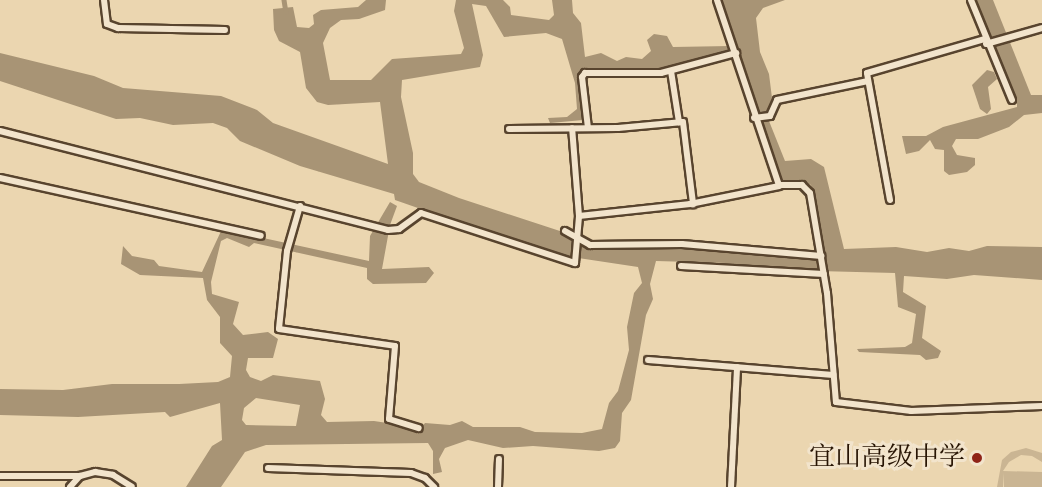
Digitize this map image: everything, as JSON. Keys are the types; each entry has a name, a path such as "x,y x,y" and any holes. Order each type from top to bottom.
{"street":[{"path":"104,0 107,24 118,28 225,30"},
{"path":"717,0 779,186"},
{"path":"971,0 1012,100"},
{"path":"890,200 868,81 869,71 1042,28"},
{"path":"588,128 584,74 630,76 671,71 736,53"},
{"path":"671,71 679,122"},
{"path":"755,117 769,116 777,100 868,81"},
{"path":"509,129 588,128 683,122 693,204"},
{"path":"0,131 388,230 399,229 421,213 575,263 579,216 573,128"},
{"path":"0,178 261,236"},
{"path":"579,216 693,204 779,186 802,185 808,190 824,274 834,399 840,405 911,411 1042,406"},
{"path":"300,206 287,251 279,329 395,346 389,418 419,429"},
{"path":"565,231 590,245 682,244 821,257"},
{"path":"681,266 824,274"},
{"path":"648,360 833,375"},
{"path":"731,487 737,367"},
{"path":"498,487 499,459"},
{"path":"268,468 415,474 434,487"},
{"path":"0,476 80,476 104,473 132,487"},
{"path":"70,487 80,476"}],"shaded area":[{"path":"366,0 386,0 385,10 359,19 341,20 330,28 323,43 330,80 371,80 392,59 461,54 464,48 454,11 456,0 503,0 510,7 511,15 549,20 554,15 552,0 572,0 573,13 581,23 585,57 601,53 617,61 626,57 642,59 651,51 647,40 654,34 667,36 673,47 730,46 732,52 676,68 588,70 581,78 583,120 550,123 548,118 567,117 577,109 575,83 562,39 546,33 504,37 486,6 472,4 483,55 480,67 402,80 401,97 413,153 413,174 419,182 459,198 566,233 585,248 693,247 818,259 823,258 821,231 811,185 803,181 782,183 771,160 722,0 785,0 763,8 756,18 760,52 769,74 772,98 767,116 785,161 811,159 824,167 844,249 896,247 927,252 949,248 969,251 987,246 1042,247 1042,280 974,275 947,279 904,276 903,292 926,306 922,338 941,351 938,358 926,360 920,355 859,352 857,349 905,347 912,343 916,314 898,307 895,273 780,270 726,263 656,261 650,284 653,299 646,315 631,400 622,413 620,441 615,448 599,451 533,446 503,448 468,440 445,448 439,459 442,472 433,474 433,451 428,443 266,445 245,452 221,487 186,487 212,446 222,440 220,403 170,417 165,412 78,417 0,415 0,389 63,390 112,384 218,382 230,377 232,356 220,343 220,317 207,300 203,278 140,275 121,264 123,246 132,256 154,260 159,266 202,272 222,229 369,261 370,236 390,202 397,206 390,225 382,269 429,267 434,273 426,283 373,284 367,279 367,268 254,243 249,247 227,238 221,241 211,282 212,294 239,302 233,324 243,335 268,332 278,339 273,358 248,358 246,370 250,377 261,381 273,375 320,381 325,399 321,415 327,422 374,421 421,428 425,423 450,425 462,421 473,427 520,427 535,432 582,433 602,429 609,403 618,391 629,350 627,327 634,293 642,283 638,267 565,256 438,215 395,200 394,194 300,166 240,141 227,128 213,123 173,125 140,118 116,119 0,81 0,53 94,76 123,88 221,96 257,110 273,123 388,164 380,102 328,105 317,102 306,88 300,52 279,41 274,30 273,9 293,7 297,27 309,28 314,24 313,15 321,10 358,7","holes":["256,398 300,405 296,426 246,425 242,420 244,408"]},
{"path":"973,0 993,0 1031,95 1042,95 1042,113 1024,115 1009,127 978,139 956,139 952,146 957,155 975,158 975,165 967,172 949,175 944,171 944,150 935,149 930,140 919,151 906,154 902,136 926,136 943,127 1017,107"},
{"path":"987,70 994,72 997,79 988,87 991,109 987,114 980,109 972,85"},
{"path":"1026,448 1042,453 1042,462 1032,456 1021,455 1009,462 1003,471 1042,472 1042,487 1004,487 1003,473 1003,487 997,487 1002,460 1011,452"}],"waterway":[{"path":"284,0 286,12"}],"place":[{"name":"宜山高级中学","path":"977,458"}]}
